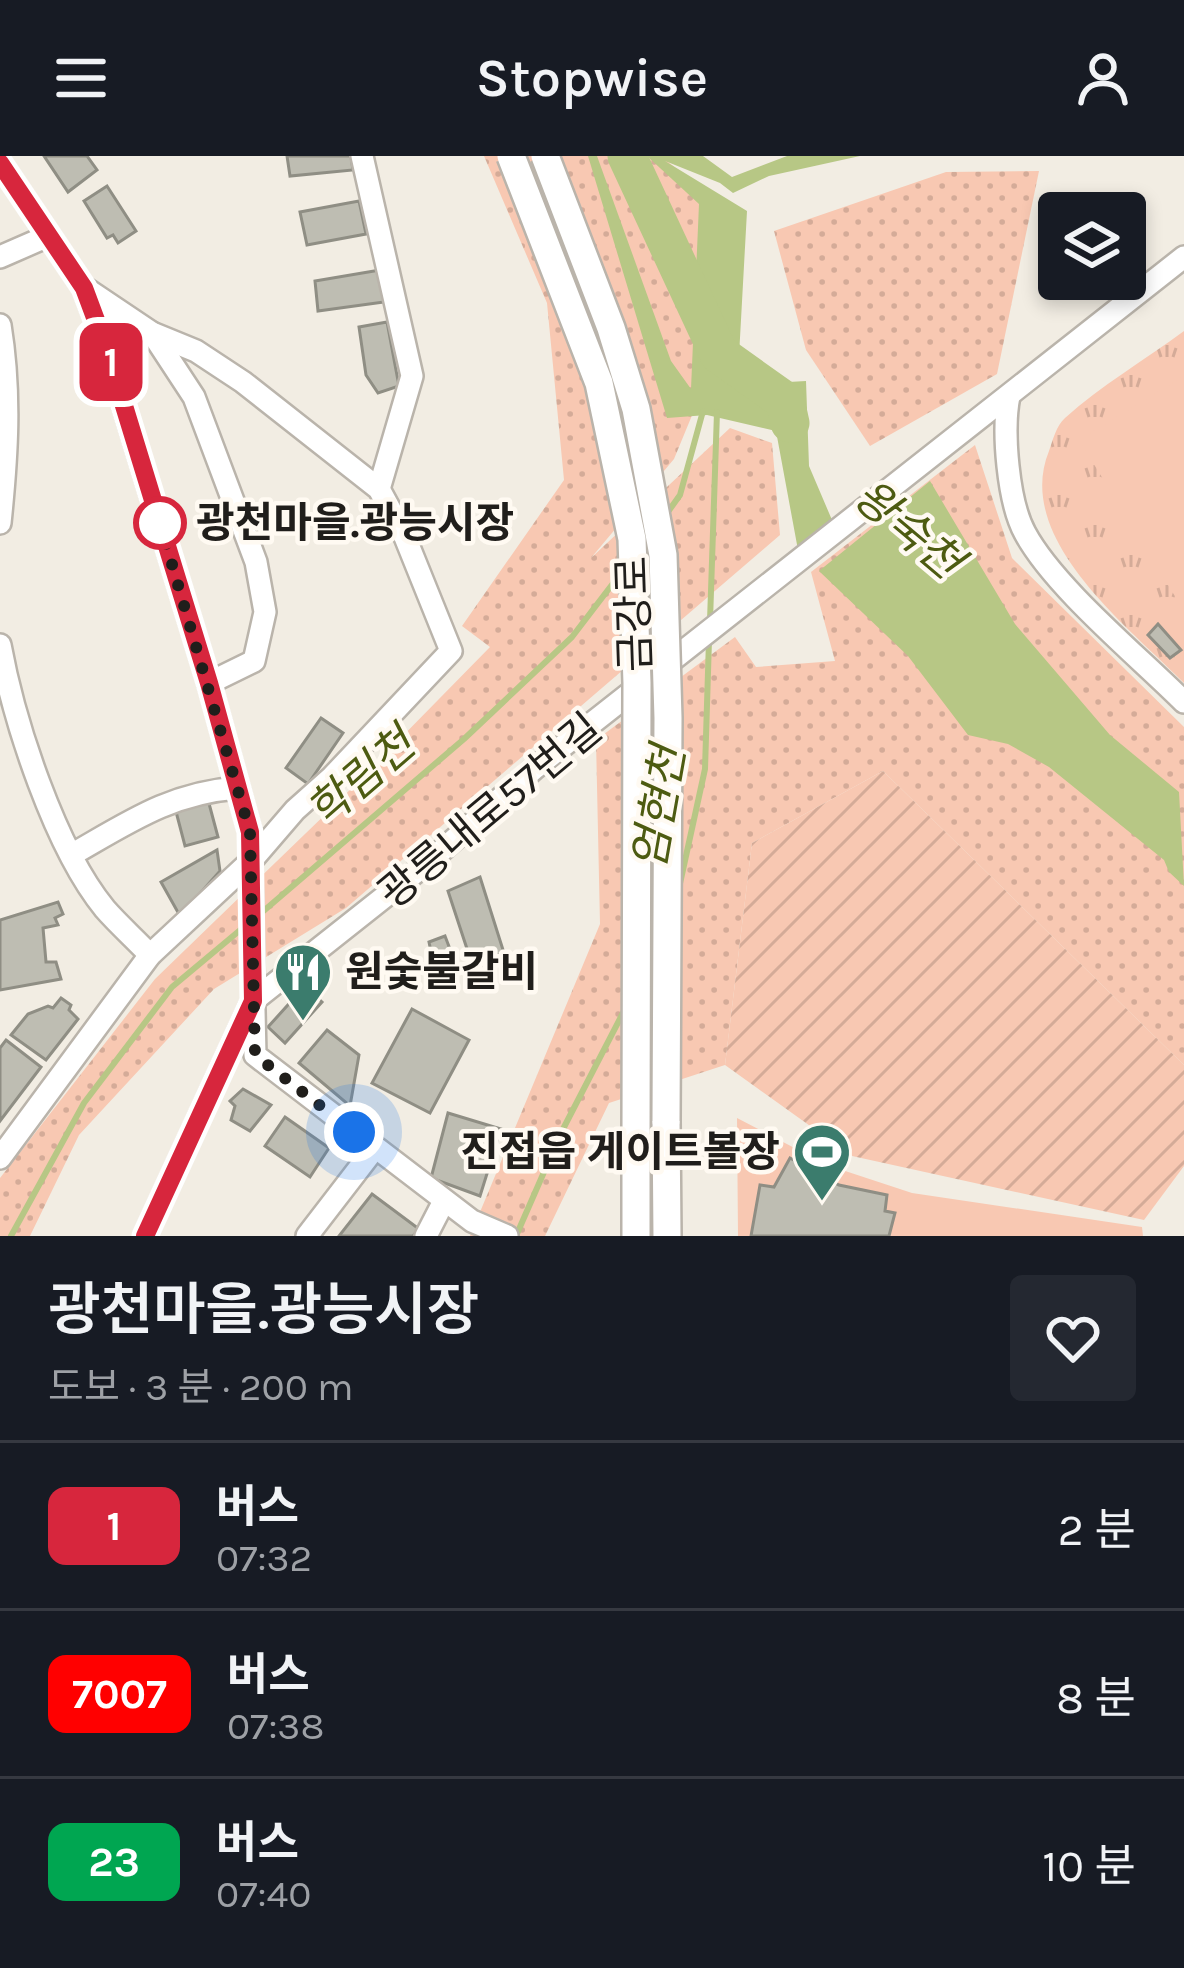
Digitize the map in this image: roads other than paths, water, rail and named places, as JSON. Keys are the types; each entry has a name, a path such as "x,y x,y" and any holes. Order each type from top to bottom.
{"main road":[{"name":"금강로","path":"511,156 598,382 632,539 638,748 636,1233"},
{"name":"금강로","path":"545,156 611,328 636,409 663,555 668,718 668,1236"}],"street":[{"path":"362,156 412,376 379,489"},
{"path":"0,163 84,288 209,683 250,832 255,1055 444,1201 472,1221 507,1236"},
{"path":"0,257 49,236"},
{"name":"광릉내로57번길","path":"253,1001 283,982 431,860 535,768 1184,257"},
{"path":"0,1158 150,955 252,860 295,809 332,777 451,651 405,537 379,489 243,382 196,351 152,333 84,288"},
{"path":"0,326 8,378 0,523"},
{"path":"152,333 194,397 256,562 265,612 254,661 209,683"},
{"path":"1009,396 1005,435 1022,528 1041,559 1184,701"},
{"path":"0,645 36,776 73,854 103,906 150,955"},
{"path":"73,854 164,802 203,790 237,788"},
{"path":"145,1236 253,1001"},
{"path":"307,1236 374,1149"},
{"path":"426,1236 444,1201"}],"water":[{"path":"588,156 597,156 671,361 691,389 699,204 647,156 703,156 732,177 787,156 860,156 769,176 733,193 665,161 747,211 739,356 752,384 806,381 809,466 832,520 798,550 776,431 707,415 667,418"},
{"path":"930,481 1015,624 1110,735 1179,792 1184,886 1164,860 1049,767 1008,744 968,735 908,656 819,571"}],"waterway":[{"name":"왕숙천","path":"627,156 719,354 785,401 790,423"},
{"name":"학림천","path":"665,516 680,495 703,411"},
{"name":"엄현천","path":"710,621 717,412"},
{"name":"학림천","path":"260,914 464,739 572,637 624,569"},
{"name":"엄현천","path":"679,888 705,769 709,640"},
{"name":"학림천","path":"11,1236 84,1103 172,987 245,926"},
{"name":"엄현천","path":"516,1236 562,1131 625,1009"}],"place":[{"name":"광천마을.광능시장","path":"160,523"},
{"name":"원숯불갈비","path":"303,1023"},
{"name":"진접읍 게이트볼장","path":"822,1203"}]}
